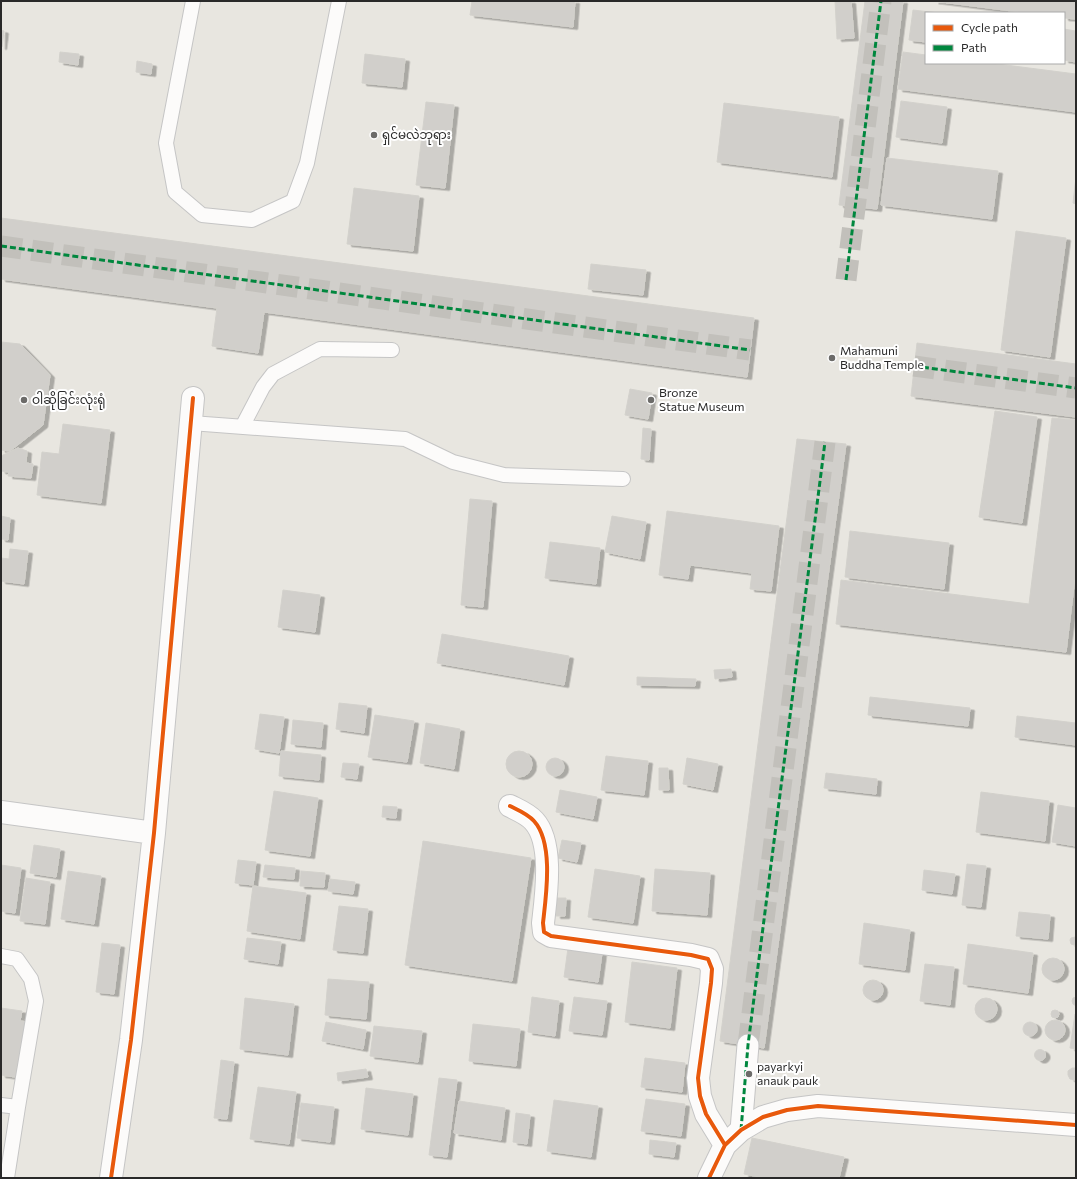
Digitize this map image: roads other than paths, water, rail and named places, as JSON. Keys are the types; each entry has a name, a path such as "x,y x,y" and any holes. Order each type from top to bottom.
{"street":[{"path":"111,1178 131,1040 154,832 193,398"},
{"path":"510,806 534,821 541,834 546,849 547,866 543,923 544,932 551,936 691,955 708,959 712,969 711,983 698,1078 700,1096 706,1114 725,1145"},
{"path":"1,812 154,832"},
{"path":"741,1130 748,1046"},
{"path":"709,1178 725,1145 741,1130 764,1117 787,1110 818,1106 1076,1125"}],"lane":[{"path":"193,1 166,143 175,192 202,216 252,220 293,201 298,189 307,164 339,1"},
{"path":"242,427 263,387 273,374 320,349 392,350"},
{"path":"191,423 405,439 453,462 504,475 623,479"},
{"path":"1,956 17,959 31,979 36,1001 7,1178"},
{"path":"1,1105 18,1107"}],"tunnel":[{"path":"846,280 881,1"},
{"path":"1,246 750,350"},
{"path":"914,366 1076,388"},
{"path":"748,1045 825,442"}],"place":[{"name":"ရှင်မလဲဘုရား","path":"374,135"},
{"name":"Mahamuni Buddha Temple","path":"832,358"},
{"name":"ဝါဆိုခြင်းလုံးရုံ","path":"24,400"},
{"name":"Bronze Statue Museum","path":"651,400"},
{"name":"payarkyi anauk pauk","path":"749,1074"}]}
